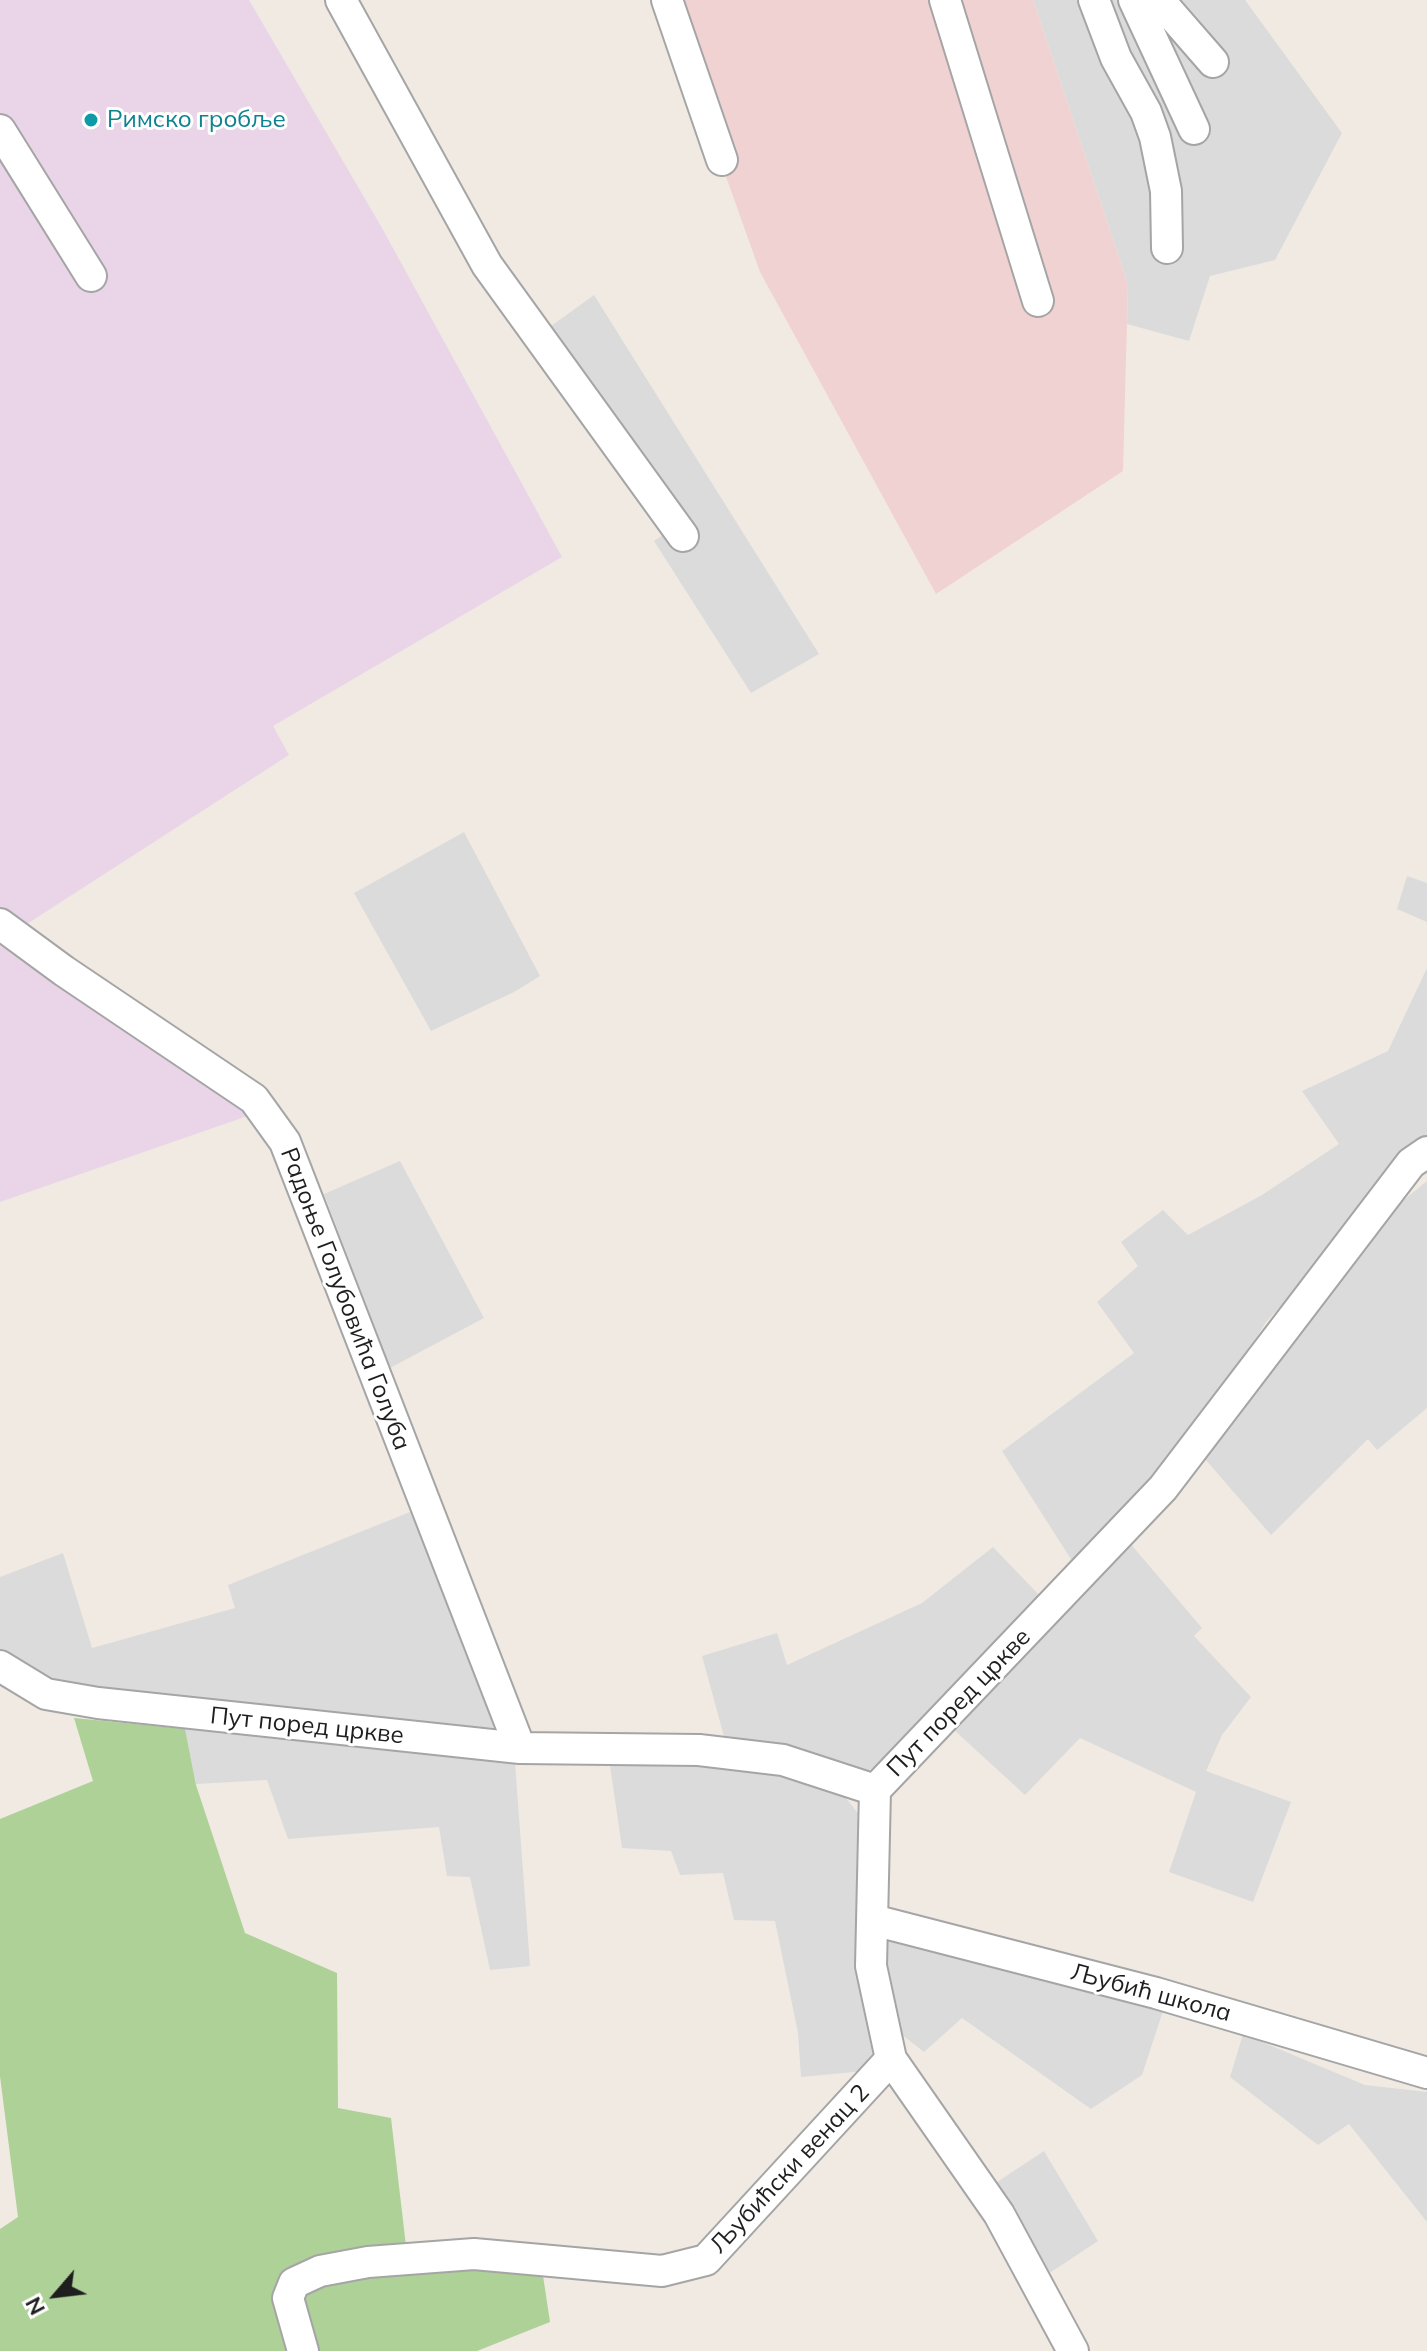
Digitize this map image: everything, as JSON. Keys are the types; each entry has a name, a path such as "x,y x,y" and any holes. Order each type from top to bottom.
{"street":[{"path":"341,0 487,265 683,536"},
{"path":"667,0 722,160"},
{"path":"945,0 1038,301"},
{"path":"1094,0 1116,58 1146,112 1155,137 1166,191 1167,248"},
{"path":"1134,0 1194,129"},
{"path":"1159,0 1213,62"},
{"path":"0,130 91,276"},
{"name":"Радоње Голубовића Голуба","path":"0,924 254,1099 285,1142 520,1748"},
{"name":"Пут поред цркве","path":"0,1666 46,1694 98,1703 520,1748 713,1751 783,1760 875,1790 1163,1488 1411,1163 1427,1152"},
{"path":"875,1790 871,1966 891,2059 999,2214 1073,2351"},
{"name":"Љубић школа","path":"873,1920 1156,1993 1427,2073"},
{"name":"Љубићски венац 2","path":"303,2351 288,2298 294,2283 320,2271 368,2262 474,2254 662,2271 706,2260 891,2059"}],"shaded area":[{"path":"0,0 249,0 382,228 562,557 273,726 289,755 16,931 0,920"},
{"path":"663,0 1033,0 1128,285 1123,471 936,594 760,272"},
{"path":"1033,0 1245,0 1342,133 1275,260 1210,276 1189,341 1127,324 1128,285"},
{"path":"594,295 819,654 751,693 654,541 682,522 547,329"},
{"path":"464,832 540,976 514,992 431,1031 354,893"},
{"path":"1407,876 1427,883 1427,922 1397,909"},
{"path":"0,945 211,1078 259,1112 0,1202"},
{"path":"1427,968 1427,1149 1266,1322 1199,1430 1074,1564 1002,1451 1134,1353 1097,1302 1138,1266 1121,1242 1163,1210 1188,1235 1262,1195 1339,1144 1302,1091 1388,1051"},
{"path":"400,1161 484,1318 390,1368 324,1194"},
{"path":"1427,1181 1427,1408 1377,1450 1368,1439 1271,1535 1204,1458 1338,1270 1400,1203"},
{"path":"420,1508 503,1728 385,1723 57,1686 0,1654 0,1577 63,1553 92,1648 235,1608 228,1585"},
{"path":"1129,1542 1202,1628 1194,1636 1251,1697 1222,1735 1206,1771 1291,1802 1253,1902 1169,1872 1196,1792 1080,1738 1025,1795 954,1730"},
{"path":"993,1547 1042,1598 905,1749 866,1772 725,1740 702,1656 777,1633 787,1665 922,1603"},
{"path":"184,1725 514,1749 530,1966 490,1970 470,1877 447,1876 439,1827 288,1839 267,1780 196,1784"},
{"path":"608,1752 831,1779 868,1826 869,1977 875,2070 801,2077 798,2033 775,1921 734,1920 723,1873 680,1875 671,1851 622,1848"},
{"path":"881,1935 1164,2008 1142,2075 1091,2109 962,2018 924,2052 883,2020"},
{"path":"1243,2034 1365,2085 1427,2092 1427,2222 1349,2124 1318,2145 1230,2077"},
{"path":"1044,2151 1098,2241 1036,2282 985,2190"}],"green space":[{"path":"74,1718 185,1729 196,1785 245,1933 337,1973 338,2108 391,2118 408,2263 542,2269 550,2322 477,2351 0,2351 0,2229 18,2217 0,2076 0,1819 93,1781"}],"place":[{"name":"Римско гробље","path":"91,120"}]}
